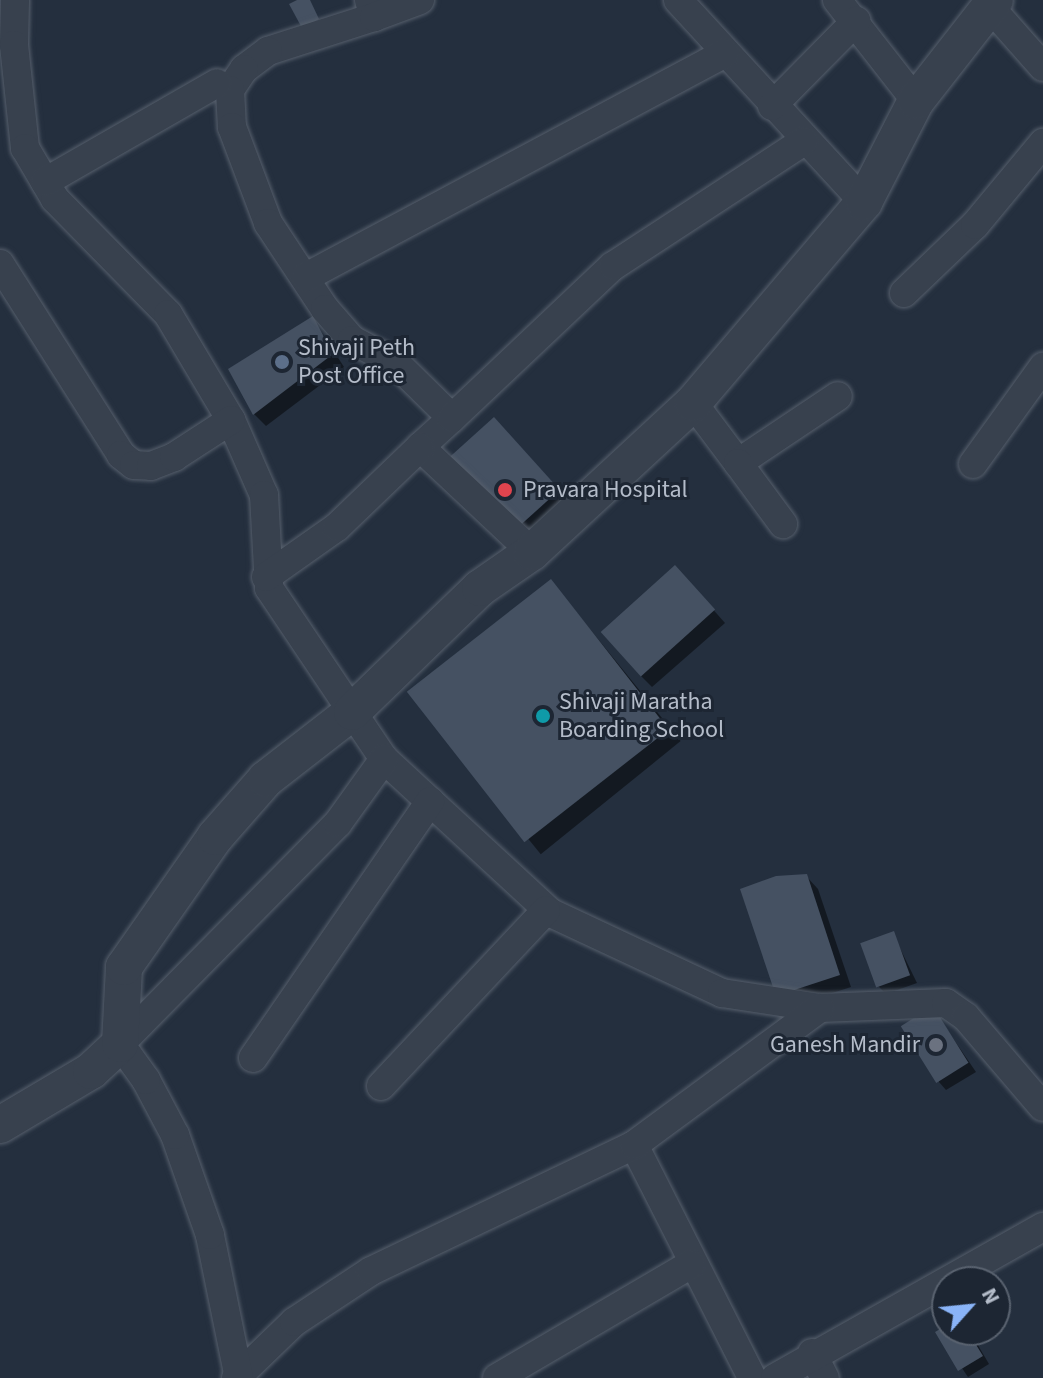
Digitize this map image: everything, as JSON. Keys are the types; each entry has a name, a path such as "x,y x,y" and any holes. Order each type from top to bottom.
{"street":[{"path":"15,0 10,126 55,199 168,314 231,420 264,495 266,577 384,759 546,910 722,993 820,1008 946,1003 966,1017 1043,1107"},
{"path":"420,0 372,9 268,51 244,69 230,90 232,127 268,223 352,340 396,363 452,418"},
{"path":"678,0 804,141 864,202"},
{"path":"837,0 916,101"},
{"path":"238,1377 210,1235 175,1135 146,1080 120,1044 124,967 215,837 266,779 352,712 480,588 532,552 693,403 864,202 916,101 992,3 1043,67"},
{"path":"772,106 856,21"},
{"path":"306,277 725,53"},
{"path":"45,182 217,83"},
{"path":"266,577 337,527 613,266 804,141"},
{"path":"904,293 975,225 1043,143"},
{"path":"0,264 121,455 134,465 151,466 174,457 231,420"},
{"path":"973,464 1043,367"},
{"path":"738,463 838,396"},
{"path":"693,403 783,524"},
{"path":"420,447 532,552"},
{"path":"0,1125 91,1071 120,1044 338,823 384,759"},
{"path":"253,1058 430,801"},
{"path":"381,1086 546,910"},
{"path":"238,1377 294,1322 371,1271 634,1145 820,1008"},
{"path":"634,1145 691,1264 752,1378"},
{"path":"775,1378 818,1366 1043,1227"},
{"path":"497,1378 691,1264"}],"building":[{"path":"297,0 310,0 319,19 302,28 289,4"},
{"name":"Shivaji Peth Post Office","path":"313,316 333,354 253,415 228,369"},
{"path":"494,417 560,490 515,530 449,457"},
{"path":"675,565 715,610 641,677 601,632"},
{"name":"Shivaji Maratha Boarding School","path":"551,579 669,730 524,842 407,692"},
{"path":"807,874 840,975 776,996 740,889 776,876"},
{"path":"894,931 910,975 876,987 860,943"},
{"name":"Ganesh Mandir","path":"933,1006 969,1063 936,1083 901,1026"},
{"path":"943,1346 977,1346 983,1356 958,1371"}],"place":[{"name":"Shivaji Peth Post Office","path":"282,362"},
{"name":"Pravara Hospital","path":"505,490"},
{"name":"Shivaji Maratha Boarding School","path":"543,716"},
{"name":"Ganesh Mandir","path":"936,1045"}]}
